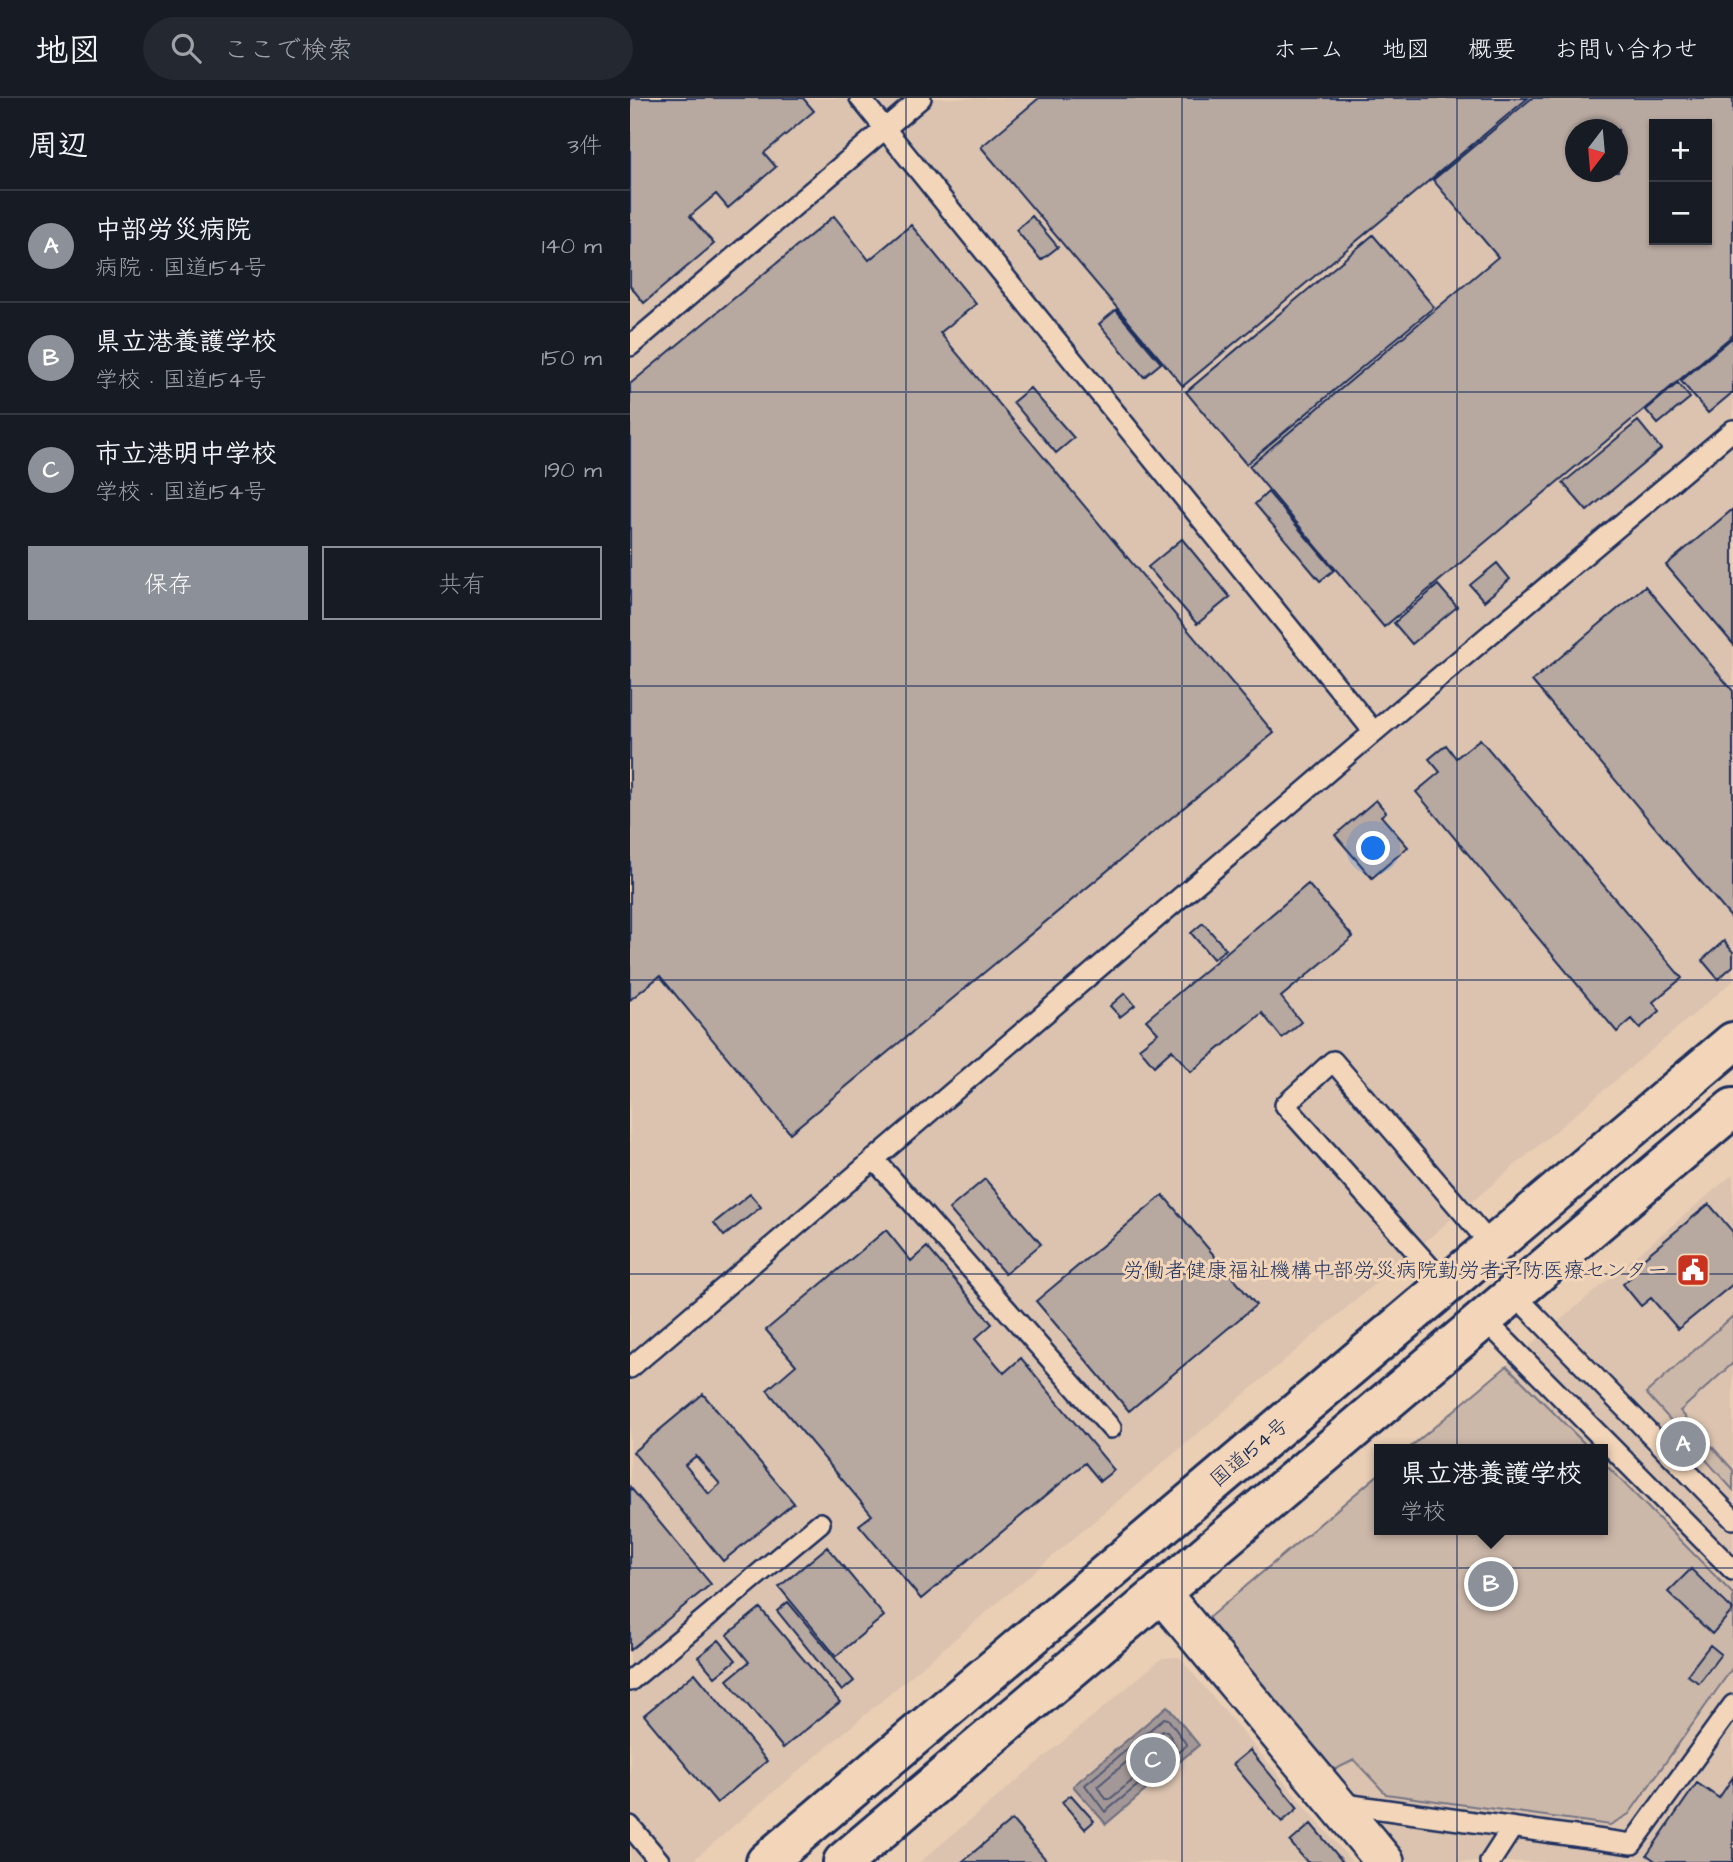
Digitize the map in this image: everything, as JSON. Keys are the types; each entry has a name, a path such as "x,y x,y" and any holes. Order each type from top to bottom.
{"highway":[{"name":"国道154号","path":"766,1862 1733,1042"},
{"path":"843,1862 1733,1108"}],"street":[{"path":"1161,1593 1385,1862"}],"lane":[{"path":"860,98 1374,732"},
{"path":"630,346 921,98"},
{"path":"630,1368 1374,732 1733,430"},
{"path":"1446,1285 1284,1105 1334,1061 1492,1246"},
{"path":"874,1159 1111,1428"},
{"path":"1514,1294 1733,1519"},
{"path":"1484,1320 1608,1444"},
{"path":"1608,1444 1733,1570"},
{"path":"630,1681 820,1523"},
{"path":"1336,1803 1632,1844 1733,1706"},
{"path":"630,1826 660,1862"},
{"path":"1490,1862 1512,1828"}],"shaded area":[{"path":"630,98 1733,98 1733,981 691,1862 630,1862"},
{"path":"1733,1174 1733,1862 1403,1862 1201,1624 1374,1478 1374,1535 1608,1535 1608,1444 1414,1444"},
{"path":"1733,1316 1733,1363 1680,1411 1733,1470 1733,1490 1646,1393"},
{"path":"1507,1366 1585,1444 1414,1444"},
{"path":"1608,1467 1733,1594 1733,1667 1629,1814 1610,1825 1386,1794 1354,1760 1328,1773 1201,1624 1374,1478 1374,1535 1608,1535"},
{"path":"1179,1657 1352,1862 920,1862 1162,1658"}],"water":[{"path":"1167,1706 1199,1745 1106,1824 1073,1786"}],"building":[{"path":"630,98 803,98 814,111 764,153 776,167 728,208 716,194 690,216 714,244 644,303 630,286"},
{"path":"1039,98 1528,98 1183,386 981,147"},
{"path":"1532,98 1733,98 1733,335 1384,627 1249,466 1498,257 1433,180"},
{"path":"834,216 869,260 911,225 976,304 940,333 1274,733 790,1133 660,976 630,1000 630,384"},
{"path":"1032,216 1058,247 1041,260 1016,230"},
{"path":"1373,235 1434,307 1246,464 1186,392"},
{"path":"1116,310 1161,363 1144,377 1099,324"},
{"path":"1733,337 1733,392 1708,413 1681,381"},
{"path":"1678,383 1690,398 1658,424 1646,410"},
{"path":"1030,388 1074,438 1056,453 1013,402"},
{"path":"1638,421 1661,449 1587,511 1563,483"},
{"path":"1268,492 1334,570 1320,581 1255,504"},
{"path":"1733,509 1733,644 1666,565"},
{"path":"1182,539 1230,597 1197,624 1148,567"},
{"path":"1497,563 1510,579 1484,601 1470,585"},
{"path":"1438,585 1457,607 1412,644 1394,623"},
{"path":"1645,586 1733,691 1733,920 1532,681"},
{"path":"1480,739 1682,978 1653,1002 1660,1011 1640,1028 1632,1019 1617,1032 1416,792 1440,772 1429,759 1446,745 1456,758"},
{"path":"1376,800 1386,812 1381,816 1408,847 1372,878 1335,835"},
{"path":"1308,884 1353,937 1281,997 1301,1022 1282,1038 1262,1013 1191,1072 1172,1050 1154,1066 1139,1048 1158,1033 1146,1020"},
{"path":"1203,923 1226,949 1213,959 1191,933"},
{"path":"1724,941 1733,952 1733,966 1718,979 1702,960"},
{"path":"1125,993 1135,1005 1120,1017 1110,1006"},
{"path":"985,1179 1041,1244 1005,1274 949,1209"},
{"path":"750,1194 761,1207 724,1236 714,1223"},
{"path":"1163,1195 1256,1305 1129,1411 1036,1301"},
{"path":"1709,1204 1733,1232 1733,1284 1678,1329 1651,1298 1641,1306 1623,1284 1632,1276 1628,1271"},
{"path":"886,1230 911,1261 927,1247 992,1324 975,1339 1004,1373 1021,1358 1114,1470 1100,1481 1085,1463 921,1599 859,1525 872,1515 767,1390 796,1365 766,1330"},
{"path":"703,1394 794,1503 723,1561 633,1452","holes":["696,1456 720,1484 709,1494 685,1465"]},
{"path":"630,1487 711,1584 630,1650"},
{"path":"827,1547 884,1616 836,1656 779,1587"},
{"path":"1691,1569 1733,1610 1712,1634 1668,1592"},
{"path":"788,1602 854,1681 842,1691 777,1611"},
{"path":"760,1608 840,1702 783,1748 727,1680 749,1662 727,1635"},
{"path":"719,1640 736,1660 715,1677 698,1657"},
{"path":"1710,1645 1721,1654 1699,1683 1687,1675"},
{"path":"695,1673 767,1761 717,1803 644,1715"},
{"path":"1250,1750 1298,1808 1282,1822 1233,1764"},
{"path":"1733,1777 1733,1862 1657,1862 1647,1855 1697,1783 1719,1798"},
{"path":"1071,1795 1094,1821 1085,1829 1062,1802"},
{"path":"1012,1820 1048,1862 962,1862"},
{"path":"1311,1824 1343,1862 1307,1862 1290,1842"}],"place":[{"name":"労働者健康福祉機構中部労災病院勤労者予防医療センター","path":"1693,1270"},
{"name":"中部労災病院","path":"1683,1444"},
{"name":"県立港養護学校","path":"1491,1584"},
{"name":"市立港明中学校","path":"1153,1760"}]}
